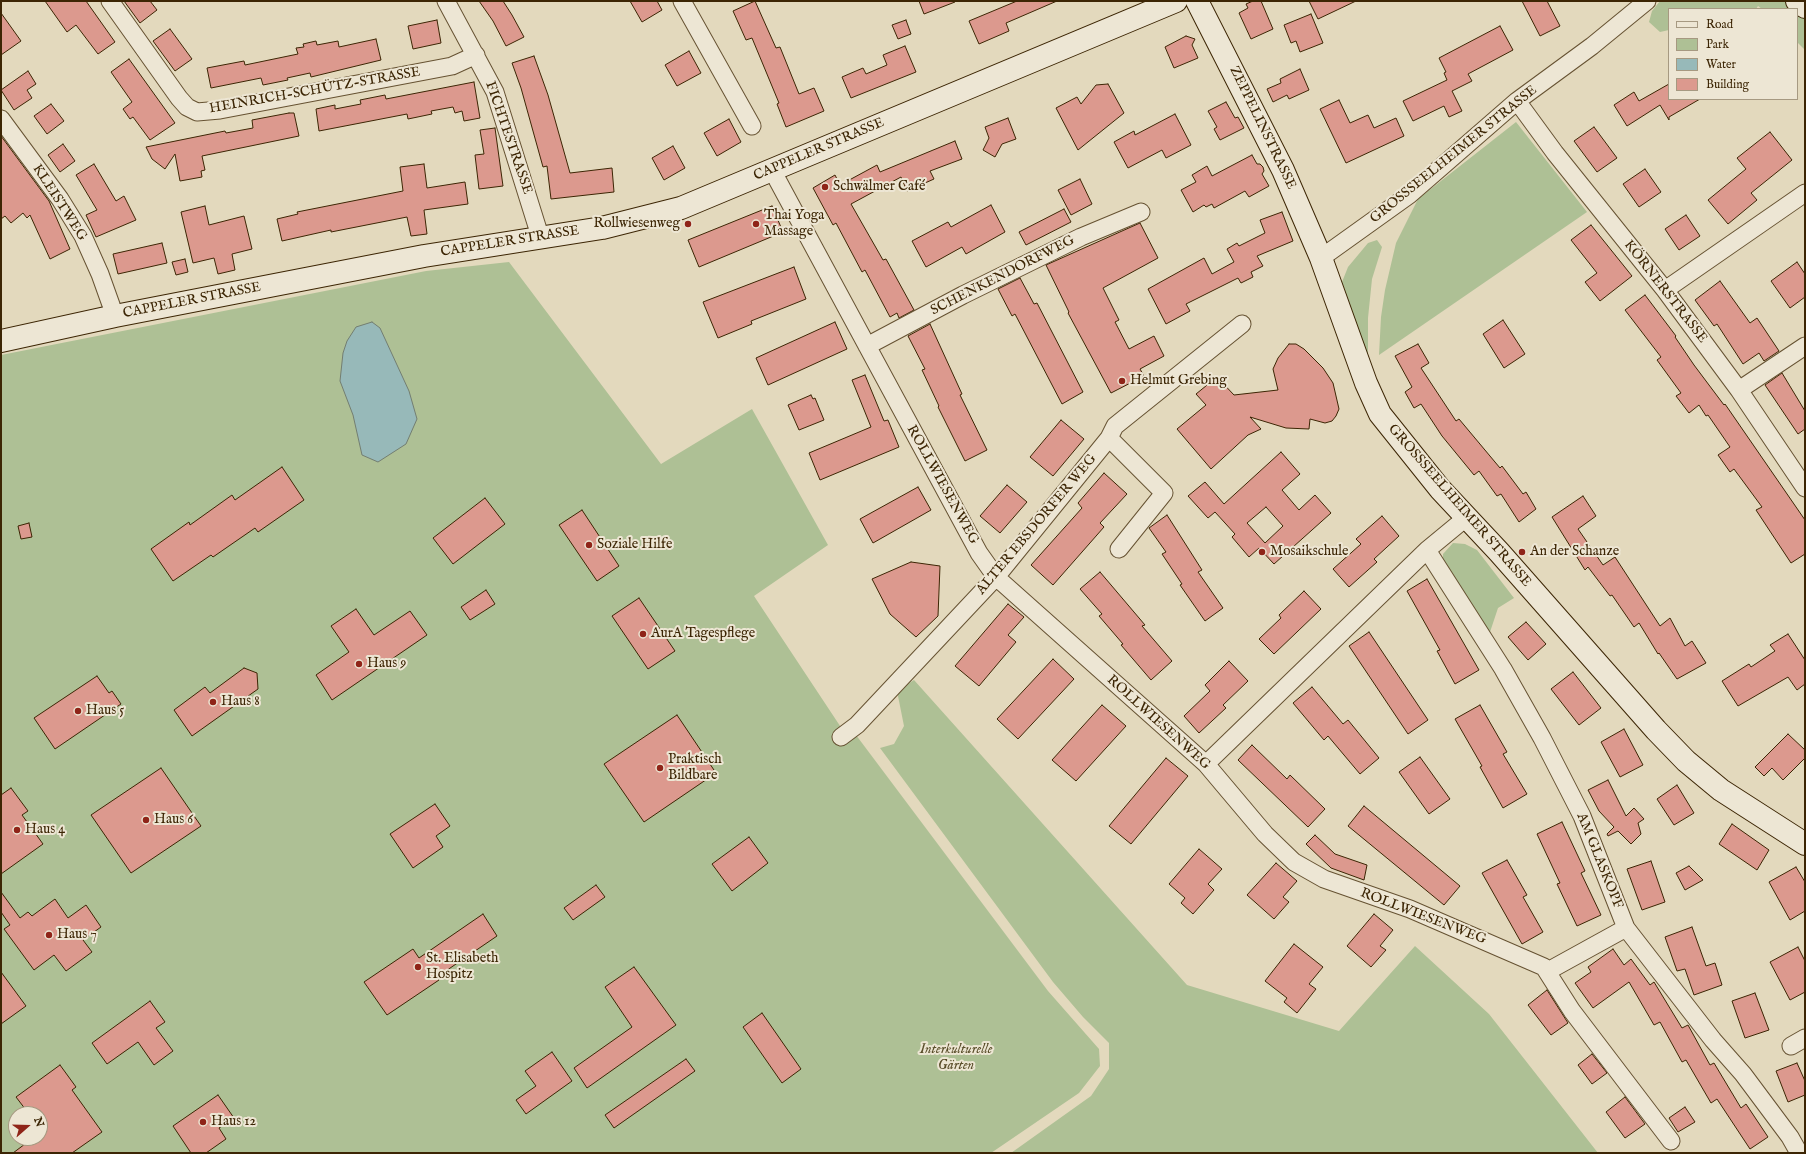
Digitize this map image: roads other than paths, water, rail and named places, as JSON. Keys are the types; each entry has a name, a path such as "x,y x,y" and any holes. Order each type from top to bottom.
{"main road":[{"name":"CAPPELER STRASSE","path":"1,341 115,316 424,256 540,236 602,228 681,208 1176,1"},
{"name":"ZEPPELINSTRASSE","path":"1197,1 1283,170 1321,258"},
{"path":"1797,1 1805,7"},
{"name":"GROSSSEELHEIMER STRASSE","path":"1321,258 1366,382 1380,414 1440,489 1467,517 1656,730 1686,761 1720,790 1805,844"}],"street":[{"name":"HEINRICH-SCHÜTZ-STRASSE","path":"110,1 179,98 187,107 197,112 220,110 452,66 476,55"},
{"name":"FICHTESTRASSE","path":"446,1 495,92 540,236"},
{"path":"682,1 752,126"},
{"name":"GROSSSEELHEIMER STRASSE","path":"1321,258 1409,195 1517,101 1592,46 1647,1"},
{"name":"KÖRNERSTRASSE","path":"1517,101 1555,153 1665,290 1739,390 1805,488"},
{"name":"KLEISTWEG","path":"1,119 60,198 82,236 115,316"},
{"name":"ROLLWIESENWEG","path":"772,170 979,553 996,577 1206,764 1265,834 1294,862 1310,872 1335,883 1410,908 1544,967 1572,1011 1671,1141"},
{"path":"1665,290 1805,193"},
{"name":"SCHENKENDORFWEG","path":"867,346 970,291 1081,237 1141,212"},
{"name":"ALTER EBSDORFER WEG","path":"841,737 857,725 996,577 1109,438 1115,426 1242,324"},
{"path":"1739,390 1805,346"},
{"path":"1109,438 1164,493 1119,549"},
{"path":"1206,764 1427,550 1467,517"},
{"name":"AM GLASKOPF","path":"1427,550 1503,669 1542,738 1582,816 1626,928 1713,1040 1743,1074 1790,1137 1799,1153"},
{"path":"1548,972 1626,928"}],"water":[{"path":"372,322 380,328 409,391 417,419 406,444 378,462 362,455 353,415 340,381 343,353 347,341 356,327"}],"place":[{"name":"Schwälmer Café","path":"825,187"},
{"name":"Rollwiesenweg","path":"688,224"},
{"name":"Thai Yoga Massage","path":"756,224"},
{"name":"Helmut Grebing","path":"1122,381"},
{"name":"Soziale Hilfe","path":"589,545"},
{"name":"Mosaikschule","path":"1262,552"},
{"name":"An der Schanze","path":"1522,552"},
{"name":"AurA Tagespflege","path":"643,634"},
{"name":"Haus 9","path":"359,664"},
{"name":"Haus 8","path":"213,702"},
{"name":"Haus 5","path":"78,711"},
{"name":"Praktisch Bildbare","path":"660,768"},
{"name":"Haus 6","path":"146,820"},
{"name":"Haus 4","path":"17,830"},
{"name":"Haus 7","path":"49,935"},
{"name":"St. Elisabeth Hospitz","path":"418,967"},
{"name":"Haus 12","path":"203,1122"}],"park label":[{"name":"Interkulturelle Gärten","path":"956,1058"}]}
